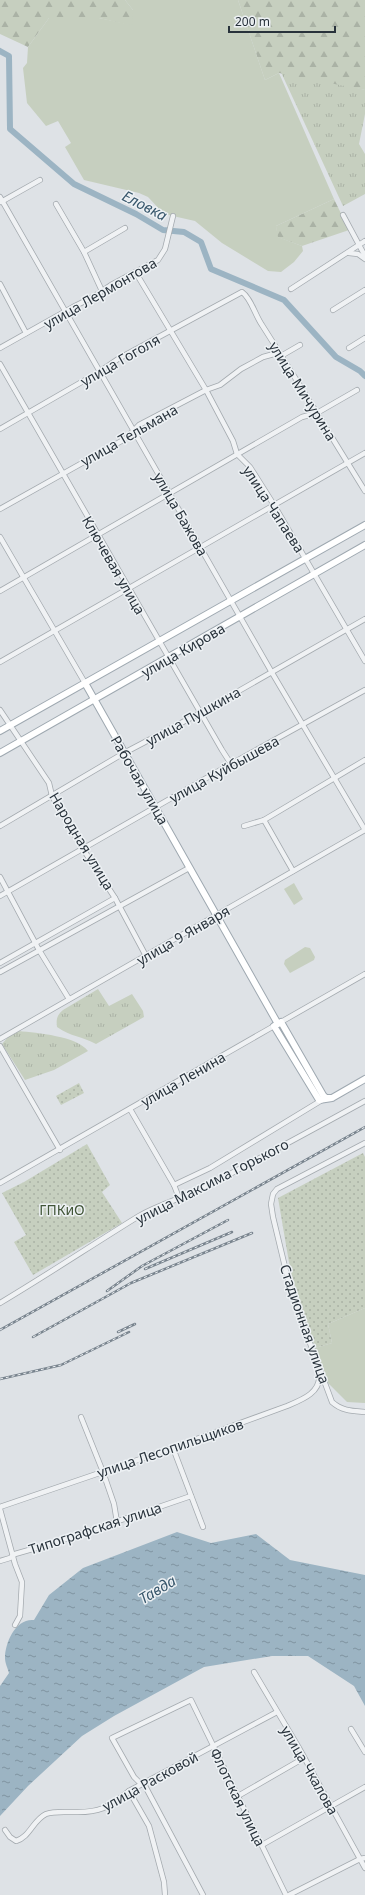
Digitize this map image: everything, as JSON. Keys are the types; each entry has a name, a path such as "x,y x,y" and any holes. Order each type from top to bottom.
{"main road":[{"name":"улица Кирова","path":"0,731 365,525"},
{"name":"улица Кирова","path":"0,753 365,545"},
{"name":"Рабочая улица","path":"85,683 278,1024 317,1098 322,1100"},
{"name":"Рабочая улица","path":"278,1024 323,1095 326,1098 332,1098"},
{"name":"улица Максима Горького","path":"322,1100 332,1098 365,1079"}],"street":[{"path":"1,200 40,180"},
{"name":"улица Бажова","path":"1,200 302,725 365,830"},
{"path":"56,204 84,252 102,291"},
{"path":"343,215 365,256"},
{"name":"улица Лермонтова","path":"0,348 102,291 151,266 163,255 173,216"},
{"path":"84,252 125,228"},
{"path":"291,289 365,241"},
{"path":"345,254 352,252 365,259"},
{"name":"улица Чапаева","path":"136,273 206,390 233,441 237,454 250,467 274,505 365,661"},
{"path":"0,284 2,291 26,333"},
{"path":"333,310 365,290"},
{"name":"улица Гоголя","path":"0,429 99,372 118,358 170,332 242,292"},
{"name":"улица Мичурина","path":"242,292 247,296 257,318 318,413 365,492"},
{"path":"350,348 365,338"},
{"name":"улица Тельмана","path":"0,509 125,439 139,425 153,420 206,390 220,386 241,369 263,357 274,354 281,356 300,345"},
{"name":"Ключевая улица","path":"0,364 96,535 231,764"},
{"path":"0,591 302,417 318,413 357,390"},
{"path":"0,662 128,587 365,453"},
{"name":"Рабочая улица","path":"0,537 22,578 85,683"},
{"name":"улица Пушкина","path":"0,826 124,754 200,713 271,671 365,619"},
{"name":"улица Куйбышева","path":"0,896 231,764 365,690"},
{"name":"Народная улица","path":"0,710 12,725 49,783 52,796 121,907 146,956"},
{"path":"244,826 264,820 365,760"},
{"path":"264,820 293,871"},
{"name":"улица 9 Января","path":"0,1039 365,830"},
{"path":"0,972 107,912 121,907 189,868"},
{"path":"0,877 37,942 39,950 69,999"},
{"path":"0,963 115,898"},
{"name":"улица Ленина","path":"0,1183 365,974"},
{"path":"0,1046 60,1150"},
{"name":"улица Максима Горького","path":"174,1185 210,1168 322,1100"},
{"name":"улица Максима Горького","path":"0,1303 53,1272 139,1216 191,1193 252,1163 365,1101"},
{"path":"130,1109 174,1185 179,1198"},
{"name":"Стадионная улица","path":"365,1143 276,1188 271,1204 291,1292 318,1369 332,1402 338,1408 347,1411 365,1412"},
{"name":"улица Лесопильщиков","path":"0,1508 173,1448 304,1399 317,1387 319,1380 318,1369"},
{"path":"81,1417 114,1504 117,1522"},
{"path":"173,1448 203,1527"},
{"name":"Типографская улица","path":"0,1561 191,1496"},
{"path":"0,1508 13,1556 22,1582 20,1616 15,1625"},
{"name":"улица Чкалова","path":"254,1672 362,1858 365,1868"},
{"name":"Флотская улица","path":"144,1784 138,1782 134,1777 112,1738 191,1700 286,1895"},
{"name":"улица Расковой","path":"6,1830 13,1840 22,1839 44,1815 56,1812 92,1812 108,1808 129,1791 277,1712"},
{"path":"351,1729 365,1752"},
{"path":"238,1796 304,1758"},
{"path":"144,1784 203,1895"},
{"path":"262,1845 365,1787"},
{"path":"129,1791 148,1826 164,1882 165,1895"},
{"path":"289,1895 362,1858"}],"green space":[{"path":"0,0 125,0 133,10 133,26 99,18 49,18 28,47 0,34"},
{"path":"125,0 238,0 265,80 279,73 334,199 276,226 278,237 302,246 303,251 294,262 281,272 268,271 222,243 195,221 164,214 148,197 139,193 84,180 65,147 71,143 58,121 46,126 27,103 23,68 27,63 28,47 49,18 99,18 132,25 133,10"},
{"path":"238,0 365,0 365,90 279,73 265,80"},
{"path":"279,68 365,90 365,114 359,144 365,154 365,194 343,206"},
{"path":"334,199 349,230 302,246 277,237 276,226"},
{"path":"294,883 303,899 294,905 284,889"},
{"path":"305,947 310,948 315,957 314,960 290,973 284,964 285,960"},
{"path":"98,989 109,1006 132,994 143,1011 144,1017 96,1044 67,1033 57,1027 57,1017 63,1010"},
{"path":"19,1031 56,1036 75,1042 83,1046 88,1051 54,1070 25,1080 2,1044 8,1037"},
{"path":"79,1083 84,1093 61,1105 56,1096"},
{"name":"ГПКиО","path":"87,1144 110,1185 102,1192 122,1223 33,1275 14,1242 26,1235 2,1193 24,1182"},
{"path":"363,1153 365,1157 365,1308 328,1324 332,1343 315,1348 291,1274 278,1198"},
{"path":"365,1308 365,1403 347,1402 328,1383 315,1348 332,1343 328,1324"}],"water":[{"name":"Тавда","path":"177,1532 211,1543 256,1534 290,1560 365,1575 365,1706 354,1686 308,1656 272,1656 204,1667 114,1716 82,1736 28,1786 0,1816 0,1686 9,1673 5,1660 9,1638 22,1623 28,1620 34,1620 49,1595 83,1568"}],"waterway":[{"name":"Еловка","path":"0,51 9,56 10,129 74,184 136,214 163,230 184,232 201,242 211,269 284,300 336,357 360,371 365,376"}],"railway":[{"path":"0,1330 365,1127"},
{"path":"107,1291 142,1266 228,1220"},
{"path":"145,1269 232,1232"},
{"path":"33,1337 131,1283 252,1233"},
{"path":"118,1332 135,1324"},
{"path":"0,1379 61,1365 129,1332"}]}
